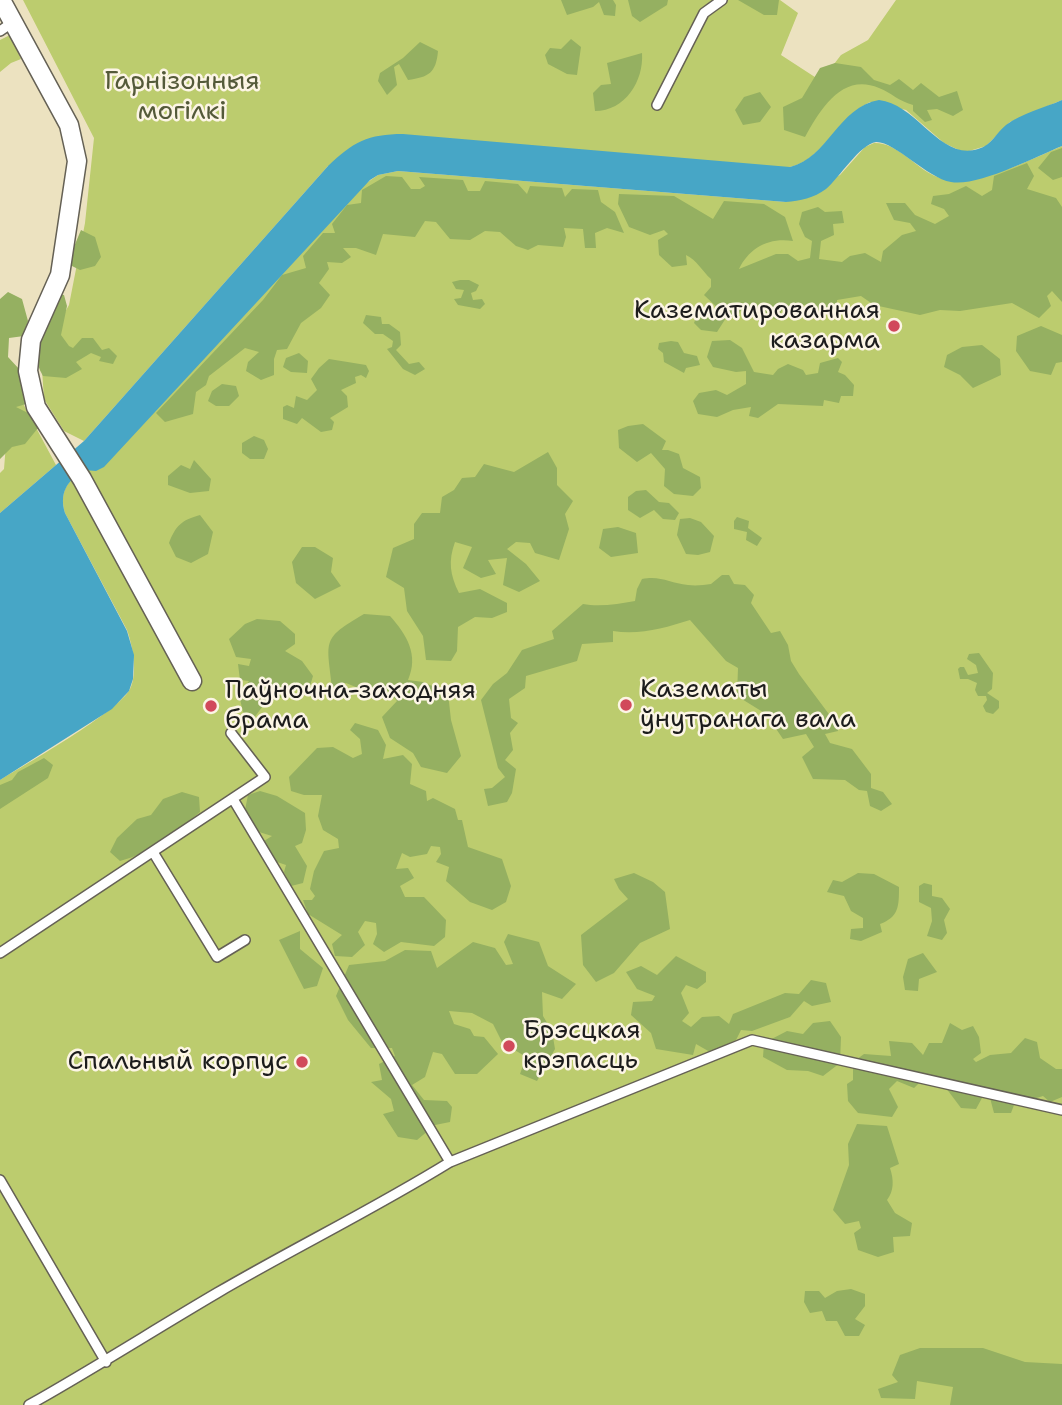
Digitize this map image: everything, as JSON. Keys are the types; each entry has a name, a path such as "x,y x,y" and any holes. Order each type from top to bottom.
{"street":[{"path":"1,0 7,27 69,125 77,161 60,275 31,340 28,371 36,407 82,479 192,681"}],"lane":[{"path":"657,106 704,13 722,0"},
{"path":"0,953 265,777 231,733"},
{"path":"233,799 450,1162"},
{"path":"153,852 217,957 245,940"},
{"path":"29,1405 106,1362 218,1293 450,1162 752,1040 1062,1110"},
{"path":"0,1180 106,1362"}],"green space":[{"name":"Гарнізонныя могілкі","path":"23,0 780,0 798,13 781,55 821,81 841,55 868,40 896,0 1062,0 1062,100 1010,122 986,146 969,151 961,151 944,143 906,110 870,102 849,118 812,156 790,167 328,166 84,441 64,431 44,399 41,355 69,305 85,223 94,138"},
{"path":"561,0 613,0 616,5 615,16 604,15 599,2 593,7 567,15"},
{"path":"628,0 668,0 667,5 640,22 632,16"},
{"path":"738,0 779,0 777,15 764,15"},
{"path":"10,35 21,59 0,72 0,40"},
{"path":"571,39 581,47 577,75 567,74 548,64 545,55 550,48 561,49"},
{"path":"420,42 438,51 433,69 426,75 408,80 399,64 394,67 397,85 387,95 378,81 380,73 403,58"},
{"path":"642,53 640,74 631,92 615,106 595,111 593,93 601,85 611,84 607,63"},
{"path":"835,63 861,67 874,80 890,85 899,79 913,90 921,83 939,97 957,91 963,110 953,116 937,109 927,110 932,120 925,122 913,111 913,105 879,88 866,84 854,85 843,89 825,105 805,137 784,130 783,107 802,98 820,68"},
{"path":"760,92 771,107 760,122 743,125 735,110 744,97"},
{"path":"874,143 897,150 931,174 945,179 961,180 997,173 1062,146 1062,1405 0,1405 0,780 108,711 130,689 134,675 133,652 127,630 65,513 63,499 69,483 84,470 96,470 362,186 378,175 398,171 786,202 840,175 865,147"},
{"path":"1062,148 1062,177 1053,180 1038,168 1051,152"},
{"path":"1027,163 1034,176 1027,189 1056,198 1062,207 1062,302 1052,291 1047,296 1051,306 1039,318 1012,303 960,311 940,310 920,315 874,305 861,296 837,300 837,313 823,314 811,304 783,308 777,320 757,312 741,310 738,315 726,318 717,332 701,330 694,323 699,310 715,315 721,311 704,295 711,287 711,279 686,255 687,265 672,267 659,255 658,240 668,234 664,230 650,235 629,227 618,204 619,194 674,196 713,219 724,201 764,204 785,217 793,241 776,241 761,246 748,255 739,269 776,254 788,254 798,261 810,258 812,241 805,237 799,224 802,212 818,207 825,212 842,211 844,223 833,224 834,235 821,241 819,259 842,262 850,256 865,253 881,262 883,251 902,235 916,231 910,223 894,220 886,203 905,203 915,215 935,224 949,216 944,209 931,204 933,196 949,194 966,186 982,196 992,190 994,176"},
{"path":"386,176 402,177 411,189 425,186 419,177 463,180 468,191 480,191 485,181 518,184 527,194 530,186 562,188 565,197 572,189 598,190 601,202 615,212 624,233 607,228 595,233 596,248 585,248 583,229 564,228 566,237 563,247 538,245 528,250 516,246 500,232 485,231 470,240 450,239 436,222 425,221 415,237 383,234 376,255 356,248 343,248 351,257 342,263 327,262 329,269 319,283 330,295 321,308 301,323 287,349 277,350 274,375 261,380 246,371 248,362 259,352 245,348 209,376 206,385 196,392 193,414 165,422 156,413 263,300 282,275 306,268 303,256 323,233 335,233 332,224 347,205 361,203 362,190"},
{"path":"81,230 95,237 101,257 95,266 80,270 70,265"},
{"path":"469,280 479,285 476,291 471,293 473,300 482,299 485,304 480,309 458,305 454,299 461,298 464,290 456,289 452,282"},
{"path":"8,292 22,299 28,321 24,336 9,338 8,357 20,370 26,404 16,407 30,414 38,428 25,444 12,447 0,459 0,299"},
{"path":"58,294 64,295 67,306 61,335 69,346 73,348 82,338 93,338 102,350 109,348 117,356 113,364 99,361 101,357 91,353 76,362 82,369 66,378 43,376 36,355 37,345"},
{"path":"366,315 381,317 382,324 389,324 400,332 401,345 396,350 409,364 419,362 425,369 415,375 403,369 387,349 392,347 393,341 383,334 375,334 363,323"},
{"path":"1041,326 1062,335 1062,362 1056,363 1051,375 1030,371 1016,351 1017,336"},
{"path":"730,340 742,348 754,372 773,375 788,364 803,370 806,375 818,373 820,363 838,358 842,362 838,372 854,385 853,396 841,396 839,403 824,400 823,406 778,404 758,418 749,416 751,407 733,410 717,417 698,414 693,401 699,393 716,390 727,395 746,384 746,371 736,372 713,367 707,357 712,341"},
{"path":"678,342 684,353 697,356 700,365 686,368 684,373 664,362 663,353 658,349 659,343"},
{"path":"982,345 1000,359 1001,375 973,388 960,375 944,367 947,355 962,347"},
{"path":"299,353 308,361 307,373 291,372 283,367 286,358"},
{"path":"329,359 366,365 369,371 366,378 361,375 355,377 356,383 341,390 347,396 348,407 330,418 334,422 332,430 321,432 302,418 297,424 283,419 283,407 287,405 294,408 296,396 307,400 317,390 311,379"},
{"path":"11,381 56,465 0,513 0,473 4,469"},
{"path":"222,384 236,386 239,396 229,406 216,406 208,401 212,391"},
{"path":"643,424 666,441 662,450 679,454 683,468 700,477 701,488 693,496 674,494 664,486 665,469 651,453 637,462 619,448 618,430"},
{"path":"254,436 264,440 268,449 264,459 250,459 242,453 242,443"},
{"path":"548,452 557,468 557,485 573,501 565,514 569,529 559,560 535,553 530,543 516,542 507,549 526,564 540,581 519,592 503,585 507,558 488,560 496,574 481,578 463,568 472,547 455,542 451,568 459,593 480,589 507,603 507,612 492,618 475,617 458,627 457,651 451,661 426,660 423,636 407,611 404,588 386,577 393,548 414,539 414,524 422,513 440,513 442,497 454,490 462,478 475,477 484,464 514,472"},
{"path":"194,460 211,479 209,491 190,493 168,485 168,476 181,465 190,469"},
{"path":"646,490 659,502 669,503 679,513 675,520 663,519 654,510 640,518 628,510 628,497 636,491"},
{"path":"200,515 213,532 208,554 191,563 176,557 169,543 180,524"},
{"path":"737,517 749,521 748,528 762,538 757,546 746,540 747,532 734,529"},
{"path":"690,518 701,522 714,536 710,552 686,554 677,535 680,519"},
{"path":"618,527 636,533 638,553 611,557 599,548 603,529"},
{"path":"302,547 315,547 333,558 331,572 341,586 315,599 296,583 292,562"},
{"path":"722,575 729,575 734,584 745,585 754,595 751,603 771,633 780,631 788,645 791,661 837,725 838,731 825,734 830,743 852,749 871,774 871,788 883,792 892,804 881,811 870,806 867,791 859,790 845,780 813,779 802,757 814,747 806,734 783,739 766,714 737,696 738,668 726,661 690,620 643,631 613,631 613,642 582,644 577,661 526,676 525,688 509,699 511,718 518,723 510,733 513,750 505,760 516,769 512,793 507,802 488,806 484,789 492,788 505,777 498,768 481,700 493,684 507,673 522,650 554,639 552,631 583,604 635,601 642,579 654,578 700,585 711,584"},
{"path":"364,614 390,616 402,630 412,654 408,680 423,682 448,693 451,720 461,756 447,773 421,767 413,753 390,738 382,717 397,701 384,687 363,690 346,683 332,687 330,642 340,629"},
{"path":"257,619 280,621 295,634 295,644 285,651 302,661 313,676 310,686 296,690 272,685 271,691 283,697 265,703 254,718 243,712 239,695 249,681 240,680 238,664 249,666 251,659 236,657 229,639 245,624"},
{"path":"979,653 993,673 992,689 987,693 999,701 999,708 993,714 986,712 983,706 987,700 986,696 978,696 975,690 977,683 960,679 960,667 964,667 968,675 978,673 976,665 967,659 969,654"},
{"path":"355,723 378,730 386,745 383,759 403,755 412,764 410,784 426,791 427,801 433,798 455,809 458,820 462,820 468,847 502,859 511,886 506,902 492,910 470,902 446,881 449,867 436,862 441,854 440,847 431,846 427,854 410,857 402,853 396,869 408,868 414,878 400,886 405,897 424,897 446,920 445,937 434,946 401,942 384,952 373,944 377,934 376,923 365,921 358,932 365,945 352,957 335,956 332,944 342,935 308,914 303,900 312,900 315,896 310,889 314,871 324,851 339,848 338,839 323,830 318,816 322,795 304,795 291,791 289,777 317,748 333,747 353,758 362,754 360,739 350,730"},
{"path":"44,758 53,765 48,778 0,809 0,785"},
{"path":"260,791 277,796 305,813 306,830 302,843 295,846 307,866 303,883 291,886 284,872 286,865 277,862 264,841 272,836 259,832 245,810 248,795"},
{"path":"182,792 199,797 200,812 142,853 120,861 110,852 117,838 137,819 151,815 163,799"},
{"path":"634,873 653,882 665,892 670,929 640,943 614,973 596,982 583,965 581,935 628,899 614,879"},
{"path":"858,873 874,874 899,887 897,910 891,918 880,924 882,932 861,941 850,939 851,929 863,928 863,918 851,911 844,896 827,892 833,880 842,882"},
{"path":"924,883 932,885 932,896 942,898 950,909 944,920 947,933 942,940 927,936 932,921 931,908 919,902 919,886"},
{"path":"300,931 300,949 323,968 317,986 304,989 279,940"},
{"path":"508,934 539,942 548,966 576,984 562,999 542,992 543,1016 552,1031 555,1049 537,1081 520,1074 526,1057 502,1042 493,1024 472,1013 449,1011 454,1024 470,1029 474,1036 484,1037 498,1054 477,1074 455,1074 442,1054 433,1052 425,1077 412,1085 424,1100 447,1101 452,1107 450,1122 435,1125 417,1140 398,1137 383,1114 394,1111 391,1099 371,1082 382,1080 379,1064 395,1056 392,1048 371,1048 348,1020 336,996 349,965 385,961 405,950 431,951 437,968 473,942 495,948 506,965 513,964 504,942"},
{"path":"923,953 937,972 919,979 918,991 905,990 903,977 908,959"},
{"path":"676,956 706,972 706,982 697,989 686,985 681,993 689,1013 682,1021 691,1027 702,1017 719,1016 729,1024 733,1014 785,993 799,994 811,980 826,983 831,1002 812,1006 804,1001 790,1017 752,1031 741,1030 736,1040 710,1052 696,1044 693,1055 656,1049 651,1033 631,1015 633,1002 652,1001 655,996 637,989 626,972 641,966 657,975"},
{"path":"830,1021 841,1037 840,1063 823,1076 808,1071 787,1070 763,1057 764,1043 787,1031 803,1034 813,1023"},
{"path":"950,1023 962,1030 973,1026 979,1037 981,1053 973,1059 976,1062 990,1055 1011,1053 1025,1038 1037,1042 1040,1058 1056,1069 1062,1069 1062,1097 1050,1102 1043,1096 1014,1105 1011,1113 994,1113 990,1098 982,1098 976,1109 961,1108 940,1080 926,1076 914,1088 897,1081 889,1089 898,1107 892,1117 858,1113 848,1101 847,1084 853,1080 853,1062 864,1054 891,1056 889,1041 912,1043 923,1055 929,1043 942,1043"},
{"path":"857,1124 887,1126 899,1164 890,1168 893,1185 887,1200 895,1213 912,1223 910,1236 893,1237 894,1252 878,1257 858,1250 854,1233 861,1228 859,1221 845,1224 833,1210 849,1165 848,1144"},
{"path":"851,1289 865,1294 865,1306 855,1319 865,1325 859,1336 845,1336 837,1321 826,1321 822,1311 810,1313 804,1302 805,1291 819,1291 825,1298 837,1291"},
{"path":"920,1348 983,1348 1025,1362 1062,1364 1062,1405 950,1405 953,1387 917,1381 915,1399 881,1398 878,1389 898,1382 892,1375 900,1355"}],"water":[{"path":"879,100 905,111 940,140 964,151 983,147 1012,121 1062,100 1062,146 991,176 951,182 932,174 892,147 876,142 863,149 826,189 807,198 786,202 398,171 378,175 370,180 104,467 96,471 84,470 66,488 63,499 65,513 127,631 134,655 133,679 129,691 112,709 0,780 0,513 84,441 328,166 345,151 370,138 403,134 790,167 814,154 853,112"}],"place":[{"name":"Казематированная казарма","path":"894,326"},
{"name":"Казематы ўнутранага вала","path":"626,705"},
{"name":"Паўночна-заходняя брама","path":"211,706"},
{"name":"Брэсцкая крэпасць","path":"509,1046"},
{"name":"Спальный корпус","path":"302,1062"}]}
